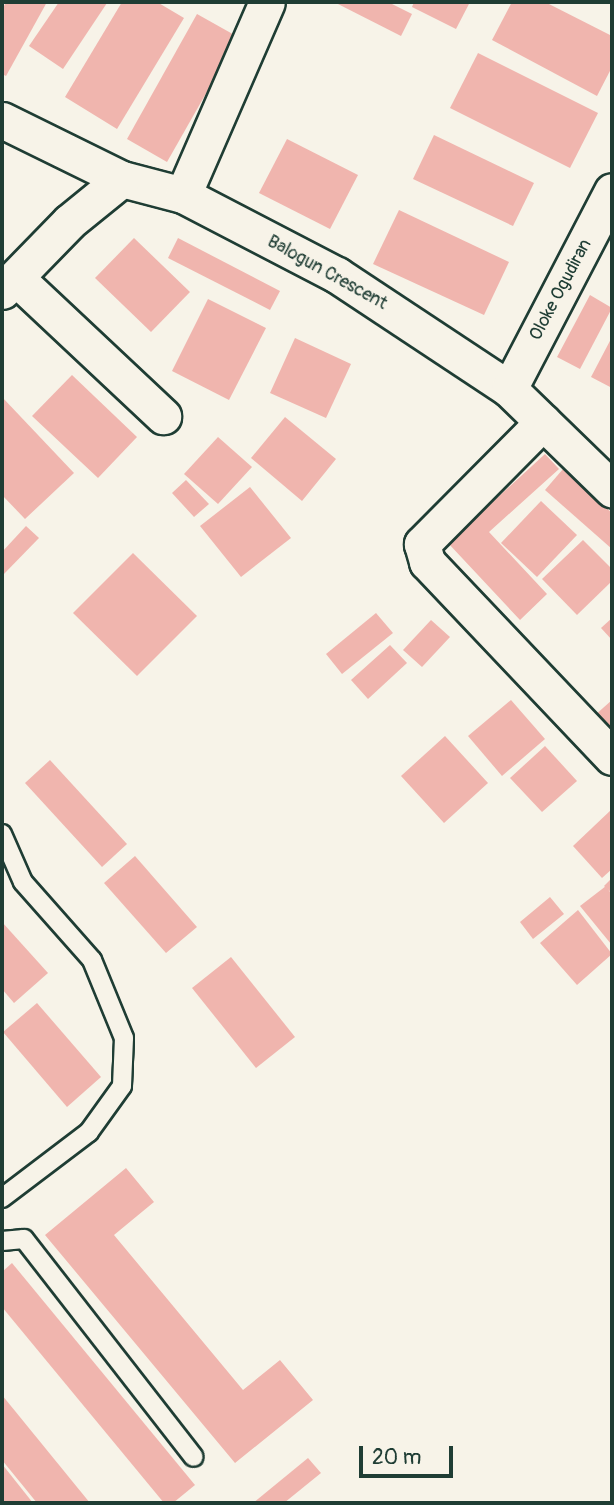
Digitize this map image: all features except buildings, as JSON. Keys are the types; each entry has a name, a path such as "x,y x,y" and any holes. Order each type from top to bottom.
{"street":[{"path":"183,195 267,2"},
{"name":"Balogun Crescent","path":"2,120 122,178 183,195 337,275 509,389 612,489"},
{"path":"122,178 69,222 9,284 163,416"},
{"name":"Oloke Ogudiran","path":"509,389 612,191"},
{"path":"544,422 422,544 427,562 612,757"}],"lane":[{"path":"2,834 21,870 23,882 92,960 124,1038 122,1086 89,1132 2,1198"},
{"path":"2,1241 24,1239 194,1457"}]}
